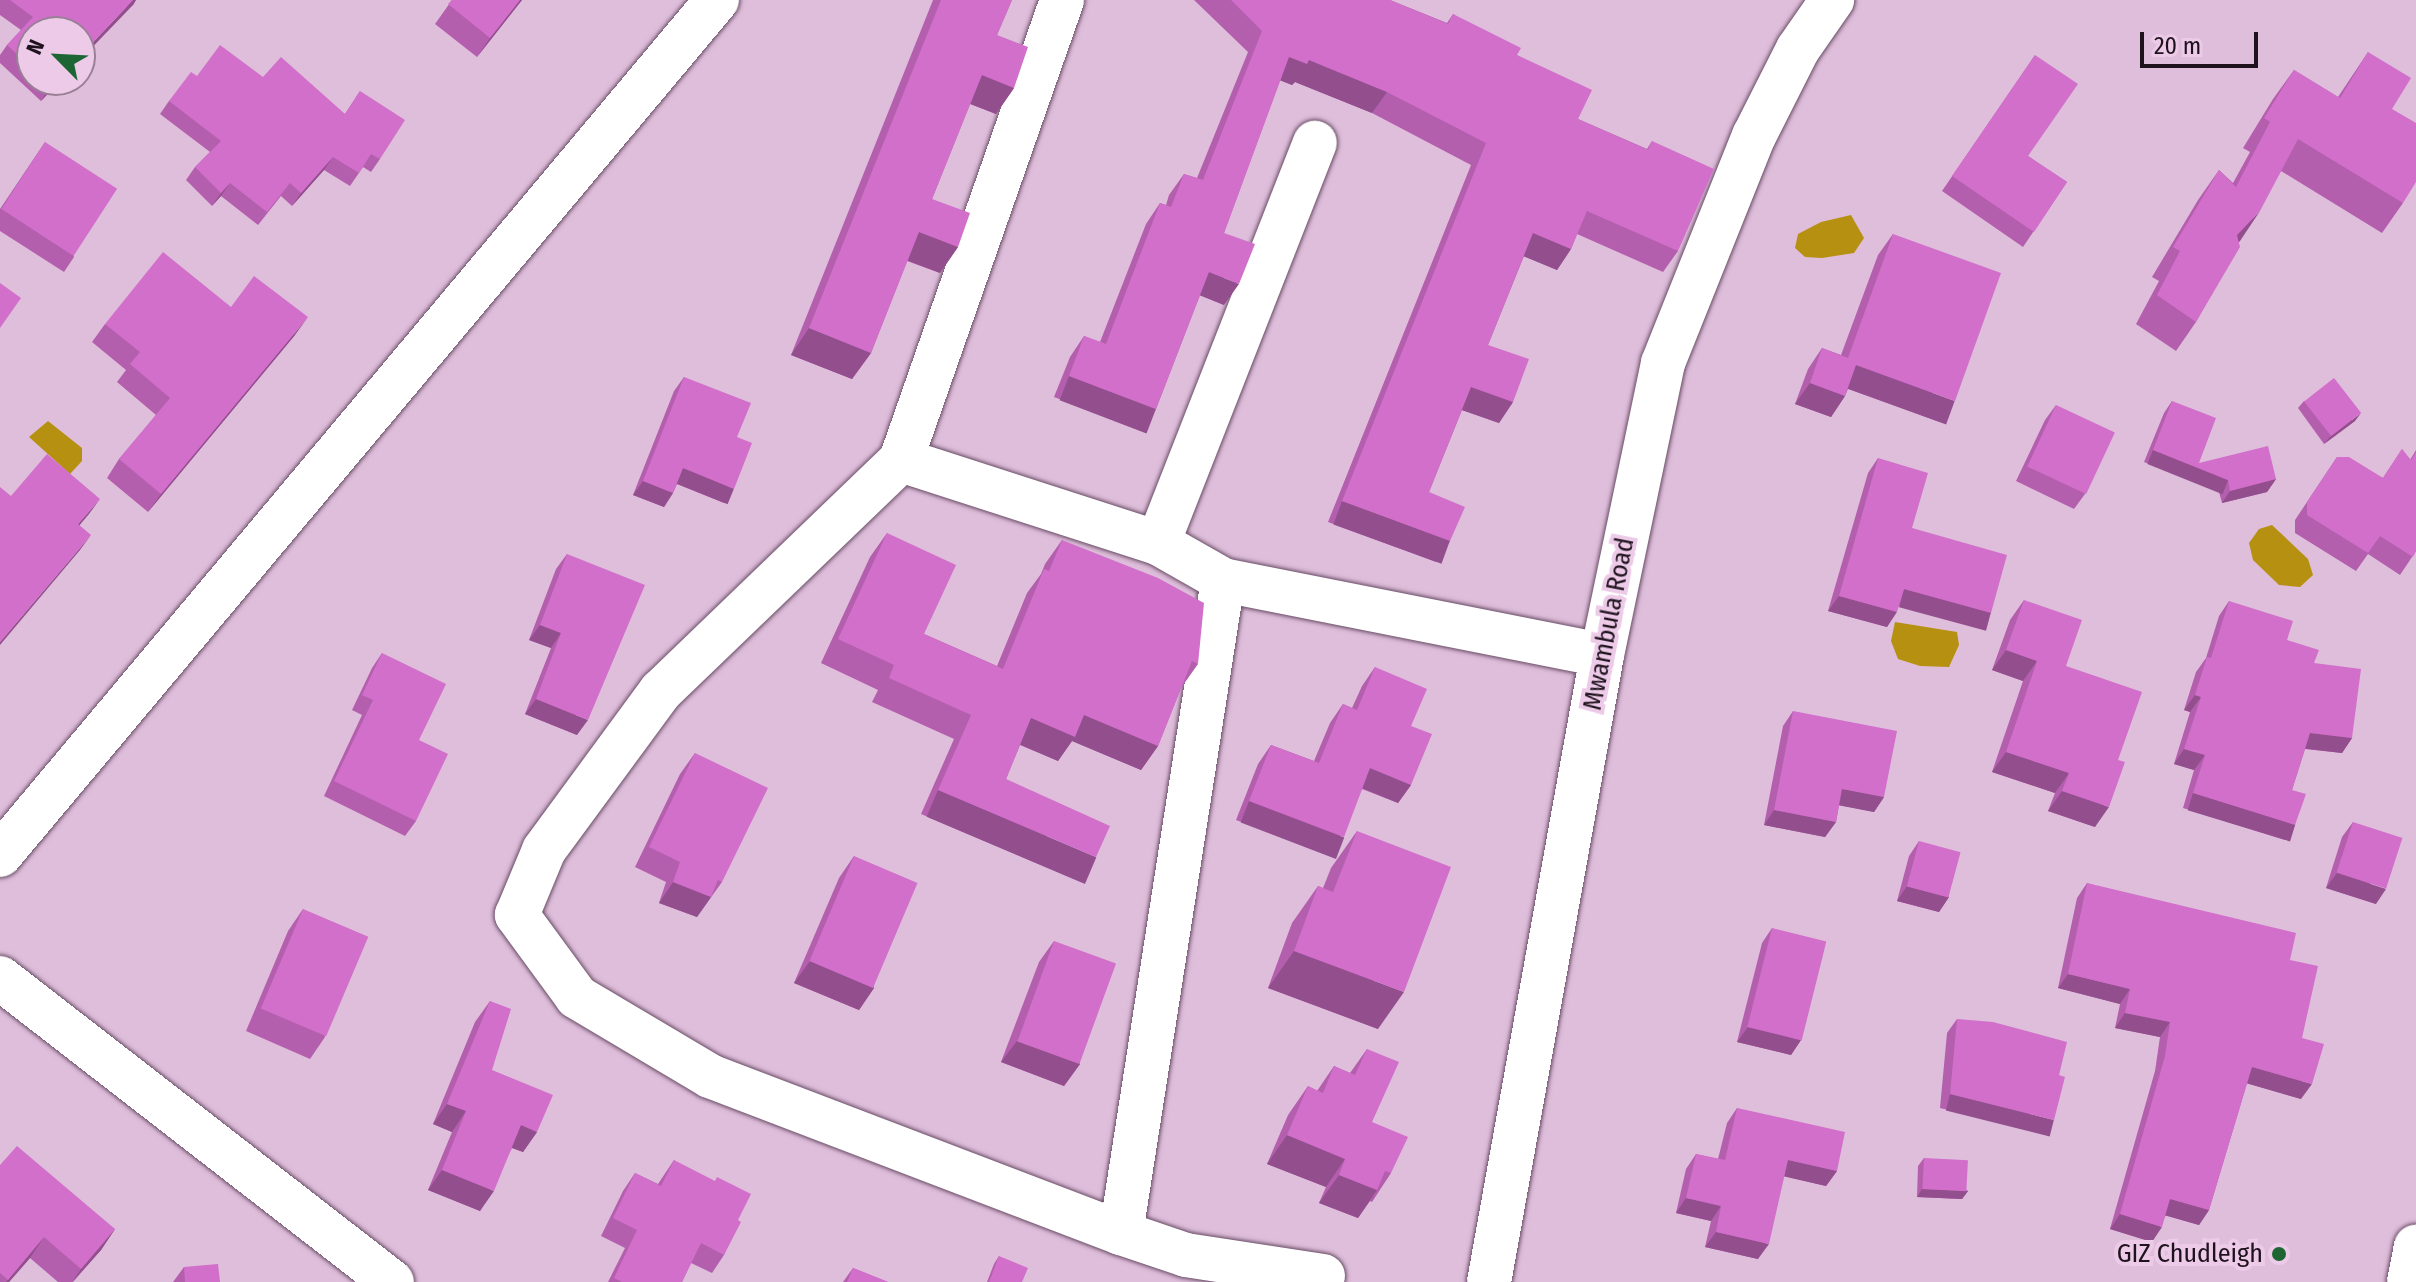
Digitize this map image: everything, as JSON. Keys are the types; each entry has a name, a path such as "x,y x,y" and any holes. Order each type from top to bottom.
{"street":[{"path":"0,855 717,0"},
{"path":"1062,0 901,460 661,691 544,850 517,915 577,997 710,1076 1186,1255 1323,1276"},
{"name":"Mwambula Road","path":"1489,1282 1602,655 1663,363 1754,136 1798,49 1832,0"},
{"path":"1158,543 1315,143"},
{"path":"901,460 1158,543 1223,580 1602,655"},
{"path":"1121,1233 1223,580"},
{"path":"0,978 392,1282"},
{"path":"2409,1282 2416,1247"}],"shaded area":[{"path":"1851,215 1864,238 1854,253 1805,257 1795,248 1798,234 1821,222"},
{"path":"48,421 82,448 82,461 70,474 29,437"},
{"path":"2272,525 2308,559 2313,575 2300,587 2279,585 2253,560 2249,543 2259,529"},
{"path":"1895,622 1957,632 1959,645 1949,667 1920,666 1898,659 1891,641"}],"building":[{"path":"10,0 133,0 96,39 96,16 32,16"},
{"path":"452,0 520,0 490,38 448,4"},
{"path":"941,0 1012,0 997,35 1028,47 1014,88 982,75 932,199 970,213 958,247 919,232 871,353 809,328"},
{"path":"1231,0 1390,0 1448,24 1453,14 1521,48 1517,55 1592,90 1578,119 1648,150 1652,141 1714,169 1678,251 1587,211 1571,249 1533,233 1488,345 1529,359 1513,402 1471,387 1429,492 1465,507 1450,541 1342,501 1486,143 1387,92 1309,60 1307,64 1289,57 1224,233 1255,244 1239,284 1209,272 1156,409 1069,376 1084,336 1106,344 1160,203 1171,207 1184,174 1203,180 1262,31"},
{"path":"16,35 16,53 7,45"},
{"path":"220,45 263,77 281,57 345,114 360,91 405,120 380,159 371,154 359,173 333,157 301,193 290,183 267,212 230,183 221,193 195,167 221,141 169,101 191,72 197,76"},
{"path":"2368,52 2411,78 2392,109 2416,123 2416,182 2403,203 2298,139 2260,211 2237,235 2240,247 2196,322 2157,295 2180,251 2173,247 2219,170 2236,187 2270,122 2264,118 2294,70 2340,98"},
{"path":"2035,55 2078,84 2028,156 2067,182 2034,232 1952,176"},
{"path":"45,142 117,189 74,256 1,209"},
{"path":"1893,234 2001,273 1955,401 1856,365 1845,396 1810,383 1822,348 1848,358"},
{"path":"163,252 231,307 254,276 308,317 161,494 119,459 170,398 130,364 140,352 105,324"},
{"path":"0,283 21,298 0,328"},
{"path":"684,377 751,403 737,437 752,443 734,489 683,468 673,493 643,481"},
{"path":"2334,378 2361,413 2331,436 2304,401"},
{"path":"2172,401 2216,418 2199,463 2268,446 2276,479 2230,491 2228,480 2153,450"},
{"path":"2056,405 2115,432 2086,494 2027,467"},
{"path":"2402,449 2411,460 2416,452 2416,551 2413,557 2380,536 2368,553 2307,515 2307,502 2337,457 2349,457 2383,478"},
{"path":"47,454 100,499 78,524 91,535 0,642 0,487 11,496"},
{"path":"1878,458 1928,473 1912,528 2007,555 1991,613 1904,589 1897,612 1839,596"},
{"path":"887,533 956,565 924,634 1003,669 1044,569 1049,571 1062,540 1158,578 1204,603 1198,664 1192,661 1158,746 1084,715 1075,737 1031,718 1006,779 1110,826 1096,857 938,790 971,715 889,678 894,665 838,639"},
{"path":"567,554 645,585 588,720 536,699 561,633 540,625"},
{"path":"2024,600 2082,620 2066,666 2142,692 2118,760 2125,762 2109,807 2062,791 2069,773 2006,752 2037,661 2006,650"},
{"path":"2229,601 2293,621 2287,640 2319,650 2314,663 2361,669 2352,738 2310,733 2292,790 2306,794 2295,825 2193,793 2205,755 2184,749 2201,697 2195,695 2207,657 2211,658"},
{"path":"382,653 446,684 419,740 448,754 416,821 334,781 373,700 362,695"},
{"path":"1375,667 1427,689 1411,726 1432,734 1411,785 1370,768 1344,837 1249,801 1271,745 1319,763 1343,704 1357,710"},
{"path":"1793,711 1897,731 1884,797 1842,789 1836,822 1774,810"},
{"path":"695,753 768,788 722,882 718,880 711,897 673,882 680,862 649,847"},
{"path":"2353,822 2402,838 2386,888 2337,872"},
{"path":"1357,831 1451,867 1404,992 1294,951 1318,886 1333,892"},
{"path":"1919,841 1961,852 1948,898 1907,886"},
{"path":"854,856 918,883 873,988 809,961"},
{"path":"2087,883 2296,933 2290,960 2318,966 2302,1038 2324,1044 2312,1084 2252,1067 2209,1210 2170,1199 2162,1227 2120,1214 2165,1056 2170,1022 2125,1013 2130,989 2068,974"},
{"path":"303,909 368,937 326,1036 261,1008"},
{"path":"1772,928 1826,942 1802,1041 1747,1027"},
{"path":"1054,941 1116,964 1079,1064 1017,1042"},
{"path":"490,1001 511,1009 492,1070 553,1095 537,1132 521,1125 494,1191 442,1170 466,1111 447,1104"},
{"path":"1957,1019 1993,1022 2067,1042 2059,1075 2065,1077 2054,1120 1950,1094"},
{"path":"1367,1049 1399,1062 1372,1122 1408,1137 1391,1173 1385,1171 1377,1190 1339,1175 1345,1159 1287,1135 1308,1086 1323,1093 1334,1066 1355,1075"},
{"path":"1737,1108 1845,1132 1837,1171 1788,1160 1769,1244 1716,1232 1721,1206 1686,1198 1696,1154 1725,1160"},
{"path":"17,1146 115,1229 81,1269 44,1237 8,1280 0,1273 0,1165"},
{"path":"1924,1158 1968,1160 1966,1191 1922,1189"},
{"path":"674,1160 715,1181 717,1177 751,1194 738,1220 741,1222 724,1255 701,1243 682,1282 622,1282 614,1278 637,1230 613,1218 635,1173 661,1186"},
{"path":"999,1256 1028,1268 1022,1282 989,1282"},
{"path":"218,1264 220,1282 185,1282 184,1267"},
{"path":"853,1268 888,1282 847,1282"}],"place":[{"name":"GIZ Chudleigh","path":"2279,1254"}]}
